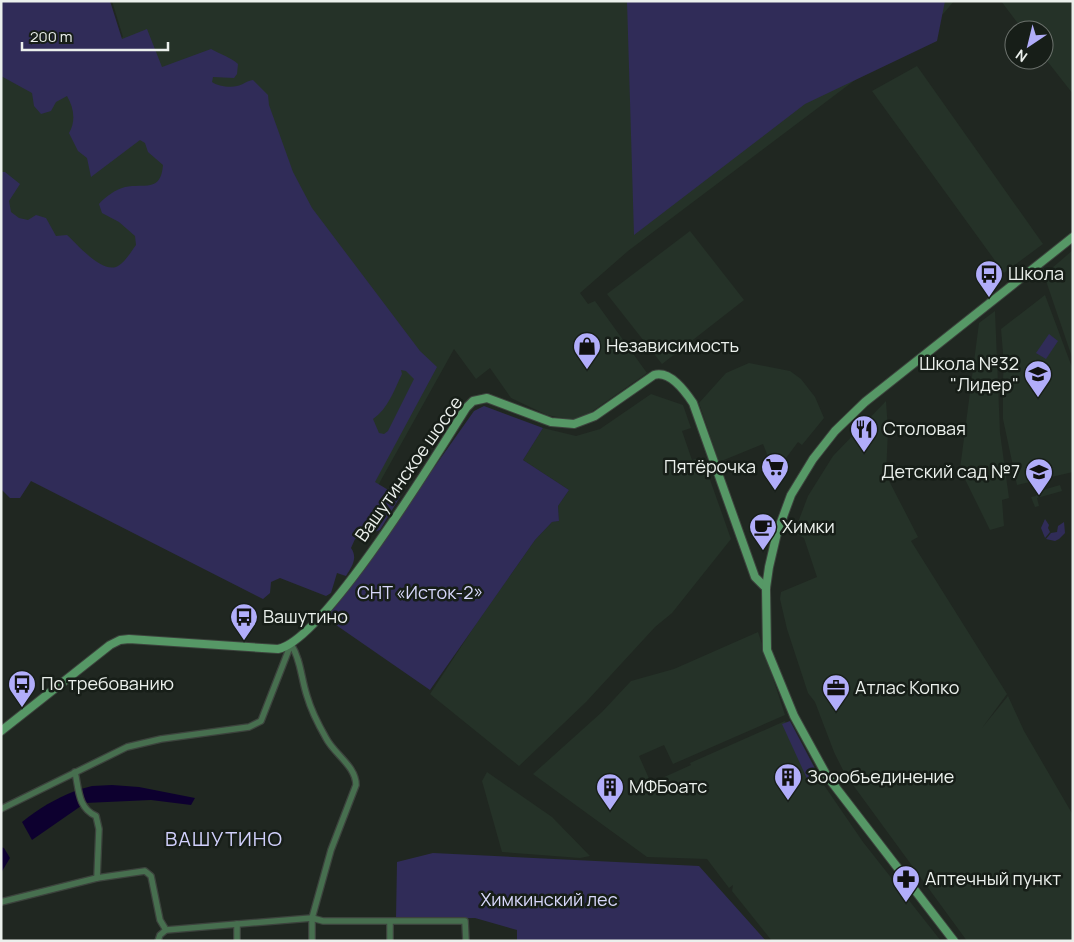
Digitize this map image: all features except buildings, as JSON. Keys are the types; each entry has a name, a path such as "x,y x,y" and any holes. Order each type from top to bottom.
{"street":[{"path":"954,941 827,776 794,716 766,650 766,588 773,547 791,495 813,459 835,431 865,402 1073,237"},
{"name":"Вашутинское шоссе","path":"291,644 318,620 338,595 391,524 466,408 473,401 487,398 551,422 574,424 594,416 660,373 678,384 692,403 755,576 766,588"},
{"path":"1,731 84,665 120,640 129,638 278,649 291,644"},
{"path":"1,809 128,747 161,739 248,727 261,721 291,644"},
{"path":"291,644 297,654 306,695 315,719 331,747 356,778 356,785 331,850 312,918 312,941"},
{"path":"75,772 84,808 88,813 96,816 99,829 97,878"},
{"path":"1,902 97,878 145,871 151,876 160,920 166,930"},
{"path":"158,941 160,935 166,930 312,918 323,922 465,921 466,941"},
{"path":"390,922 390,941"},
{"path":"237,924 237,941"}],"shaded area":[{"path":"112,1 954,1 944,13 628,251 580,293 588,304 595,301 647,373 587,415 573,420 547,415 511,398 490,368 476,379 454,349 381,480 325,593 1,444 1,61 22,78 123,37"},
{"path":"1001,1 1073,1 1073,94 1054,70 1054,20 1015,20"},
{"path":"917,66 1043,244 1004,273 872,91"},
{"path":"690,231 744,300 662,364 607,294"},
{"path":"1073,250 1073,360 1044,275"},
{"name":"Школа №32 \"Лидер\"","path":"1045,295 1073,370 1073,472 1017,485 1003,419 1004,365 1001,329"},
{"path":"995,311 1000,433 1009,498 1002,500 1004,526 990,530 960,469 979,323"},
{"path":"749,363 790,371 801,379 815,397 824,418 802,445 798,442 780,466 775,456 769,459 763,444 719,462 699,403 726,373"},
{"path":"651,394 683,405 691,428 682,431 692,460 702,457 731,539 672,613 655,627 586,702 519,766 430,694 535,540 552,522 559,521 558,506 569,490 523,460 543,428 576,436 600,429"},
{"path":"886,401 888,430 886,475 918,537 911,541 1007,694 982,728 1008,696 1024,731 1073,815 1073,941 967,941 845,774 834,752 815,702 808,693 787,629 780,599 781,592 817,577 804,538 794,533 808,496 833,456"},
{"name":"Детский сад №7","path":"1060,485 1062,491 1037,498 1039,506 1035,507 1031,497 1036,496 1039,491"},
{"path":"758,632 785,715 673,764 664,745 639,756 651,783 691,765 690,763 785,721 791,737 863,842 941,941 772,941 732,891 733,885 729,888 707,859 647,857 533,774 602,712 631,681 674,669"},
{"path":"487,772 552,817 590,856 580,858 502,852 482,781"},
{"path":"92,786 139,787 195,798 191,805 151,800 85,803 81,789"},
{"path":"75,791 81,806 32,840 22,822 47,804"},
{"path":"1,847 4,848 10,858 1,873"}],"green space":[{"path":"1,1 110,1 122,39 147,29 162,67 211,49 238,64 237,74 234,78 213,77 212,82 220,86 231,87 253,80 268,95 269,105 293,172 312,208 420,351 437,367 375,482 400,497 380,530 355,539 351,548 354,555 352,565 346,576 337,573 331,593 326,596 280,578 271,582 270,593 263,599 31,481 20,498 10,498 1,489 1,172 5,172 20,184 9,201 11,212 19,218 28,220 36,215 46,218 56,236 67,235 98,263 112,268 121,264 130,254 136,245 135,236 119,222 102,213 99,204 121,188 155,183 162,174 163,165 148,152 145,143 140,140 91,177 87,158 78,151 69,133 73,124 73,114 67,96 56,102 51,111 41,114 34,106 32,93 1,76","holes":["401,370 406,371 414,379 388,431 384,434 379,433 373,419 383,410 390,399 402,374"]},
{"path":"627,1 945,1 937,41 805,104 634,235"},
{"path":"1049,334 1058,341 1046,359 1036,353"},
{"name":"СНТ «Исток-2»","path":"484,406 543,428 523,460 569,490 558,506 559,521 552,522 535,540 430,690 323,616 390,530 474,411"},
{"path":"1045,519 1049,525 1050,532 1045,538 1041,528"},
{"path":"1064,522 1065,533 1055,541 1046,539 1051,533 1057,532 1058,526"},
{"path":"790,721 820,778 809,783 782,724"},
{"name":"Химкинский лес","path":"433,853 699,866 766,941 517,941 517,930 475,918 396,919 397,862"}],"place":[{"name":"Школа","path":"989,298"},
{"name":"Независимость","path":"587,370"},
{"name":"Школа №32 \"Лидер\"","path":"1038,398"},
{"name":"Столовая","path":"864,453"},
{"name":"Пятёрочка","path":"775,491"},
{"name":"Детский сад №7","path":"1039,496"},
{"name":"Химки","path":"763,551"},
{"name":"Вашутино","path":"244,641"},
{"name":"По требованию","path":"22,708"},
{"name":"Атлас Копко","path":"836,712"},
{"name":"Зоообъединение","path":"788,801"},
{"name":"МФБоатс","path":"610,811"},
{"name":"Аптечный пункт","path":"906,903"}],"district":[{"name":"ВАШУТИНО","path":"224,839"}]}
